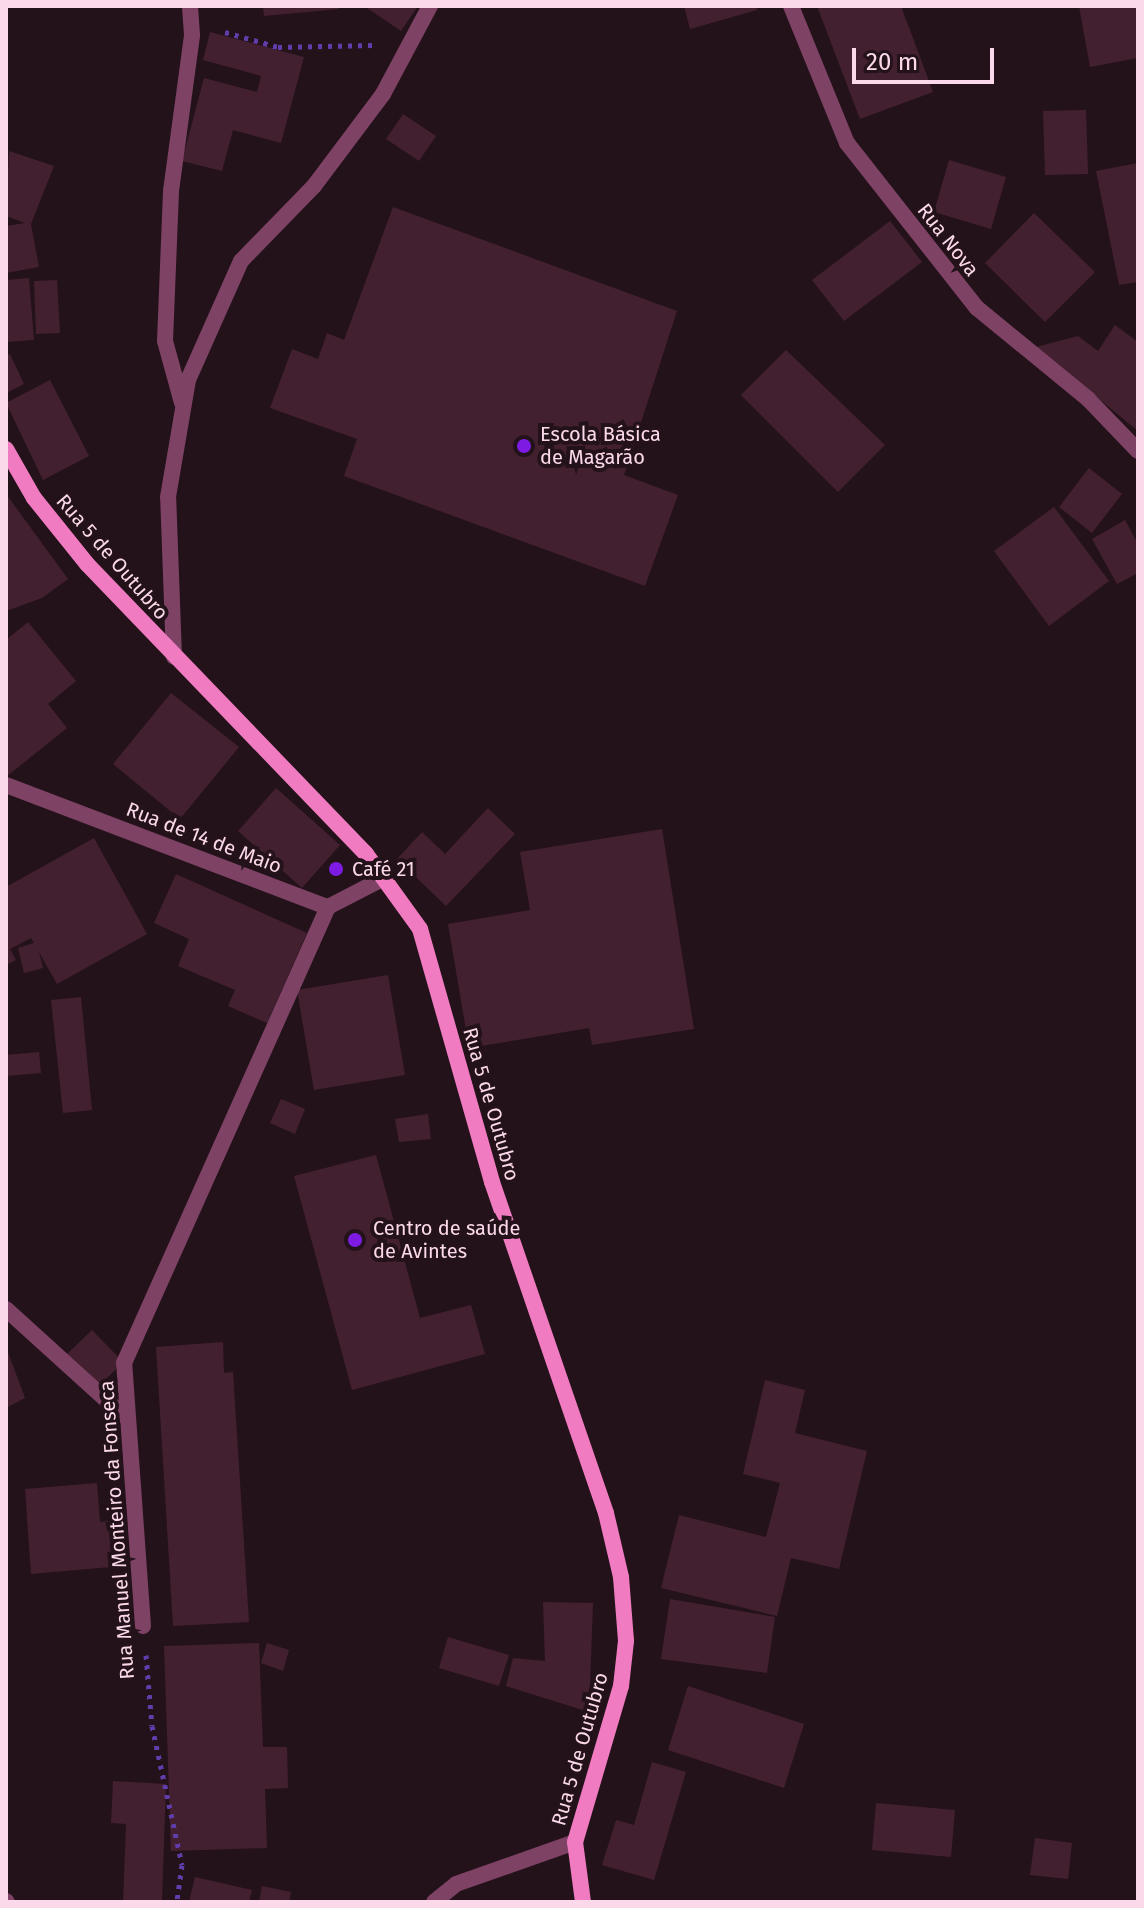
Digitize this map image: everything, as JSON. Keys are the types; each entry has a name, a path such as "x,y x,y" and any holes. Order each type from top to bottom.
{"street":[{"path":"174,657 168,497 188,380 241,261 314,186 383,94 430,6"},
{"name":"Rua Nova","path":"791,6 847,143 977,308 1088,399 1138,451"},
{"path":"183,408 165,341 171,191 191,13"},
{"name":"Rua 5 de Outubro","path":"6,449 34,498 87,564 386,877 420,929 492,1182 606,1513 621,1577 626,1641 621,1686 575,1842 583,1902"},
{"name":"Rua de 14 de Maio","path":"6,785 328,907"},
{"path":"328,907 386,877"},
{"name":"Rua Manuel Monteiro da Fonseca","path":"143,1626 124,1416 124,1363 328,907"},
{"path":"6,1309 124,1416"},
{"path":"434,1902 456,1884 575,1842"}],"path":[{"path":"191,13 278,47 309,49 396,42 421,26"},
{"name":"Rua Manuel Monteiro da Fonseca","path":"143,1626 152,1726 182,1865 177,1902"}],"building":[{"path":"263,6 338,6 339,9 264,16"},
{"path":"364,6 418,6 401,31"},
{"path":"684,6 756,6 757,10 690,29"},
{"path":"817,6 901,6 933,92 860,119"},
{"path":"1079,6 1138,6 1138,58 1090,67"},
{"path":"210,32 304,57 281,143 233,130 222,171 182,161 204,78 257,92 261,76 203,60"},
{"path":"1086,110 1088,174 1045,175 1043,111"},
{"path":"403,114 436,136 419,161 386,139"},
{"path":"9,151 54,166 31,224 39,267 6,273 6,226 25,223 6,216"},
{"path":"949,160 1006,177 991,229 934,212"},
{"path":"1138,163 1138,282 1119,285 1096,171"},
{"path":"393,207 677,311 624,475 678,495 645,586 344,476 357,439 270,408 292,349 318,359 327,333 344,340"},
{"path":"1034,213 1095,272 1045,322 985,263"},
{"path":"890,221 922,262 844,321 812,280"},
{"path":"29,278 34,340 6,342 6,280"},
{"path":"57,280 60,333 36,334 34,281"},
{"path":"1115,325 1138,342 1138,431 1036,347 1078,336 1098,351"},
{"path":"786,350 885,445 838,492 741,395"},
{"path":"10,354 24,384 6,393 6,356"},
{"path":"50,380 89,456 43,480 6,403"},
{"path":"1089,468 1122,494 1092,533 1059,507"},
{"path":"6,494 68,579 42,598 6,611"},
{"path":"1054,507 1109,581 1049,626 994,551"},
{"path":"1125,520 1138,544 1138,573 1117,584 1092,539"},
{"path":"28,622 76,681 48,704 67,728 6,777 6,640"},
{"path":"171,693 239,747 180,819 113,764"},
{"path":"276,788 340,845 302,888 238,831"},
{"path":"488,808 515,834 446,906 397,859 422,832 445,854"},
{"path":"662,829 694,1029 592,1045 589,1028 469,1048 448,924 530,910 520,852"},
{"path":"94,838 147,934 57,984 39,952 43,968 24,973 18,948 34,943 31,938 10,949 16,960 6,965 6,887"},
{"path":"176,874 307,933 267,1023 228,1006 235,990 178,966 189,939 154,923"},
{"path":"388,975 405,1075 314,1090 297,990"},
{"path":"81,997 92,1110 63,1113 51,1000"},
{"path":"39,1052 41,1073 6,1076 6,1055"},
{"path":"281,1099 305,1109 295,1134 270,1123"},
{"path":"428,1114 431,1139 399,1142 395,1119"},
{"name":"Centro de saúde de Avintes","path":"376,1155 420,1318 471,1305 485,1354 352,1390 294,1176"},
{"path":"92,1330 123,1362 95,1390 63,1358"},
{"path":"223,1342 224,1373 233,1372 249,1622 173,1626 156,1347"},
{"path":"6,1347 25,1398 6,1408"},
{"path":"765,1380 805,1390 795,1433 867,1451 839,1569 791,1558 777,1616 661,1588 679,1515 766,1537 780,1483 743,1474"},
{"path":"97,1483 100,1522 119,1520 122,1566 31,1574 25,1489"},
{"path":"670,1599 775,1617 767,1673 661,1659"},
{"path":"543,1602 593,1603 589,1712 506,1686 513,1658 545,1661"},
{"path":"448,1637 509,1655 499,1686 439,1668"},
{"path":"259,1643 263,1747 287,1747 288,1788 265,1789 267,1848 171,1851 164,1646"},
{"path":"267,1643 289,1650 283,1671 261,1663"},
{"path":"688,1686 804,1724 784,1788 668,1750"},
{"path":"652,1762 686,1772 654,1880 602,1865 616,1820 634,1825"},
{"path":"113,1781 166,1784 162,1902 123,1902 126,1824 111,1823"},
{"path":"876,1803 955,1810 951,1857 872,1850"},
{"path":"1035,1838 1072,1843 1068,1879 1030,1875"},
{"path":"195,1877 252,1890 249,1902 189,1902"},
{"path":"262,1886 291,1892 289,1902 259,1902"}],"place":[{"name":"Escola Básica de Magarão","path":"524,446"},
{"name":"Café 21","path":"336,869"},
{"name":"Centro de saúde de Avintes","path":"355,1240"}]}
